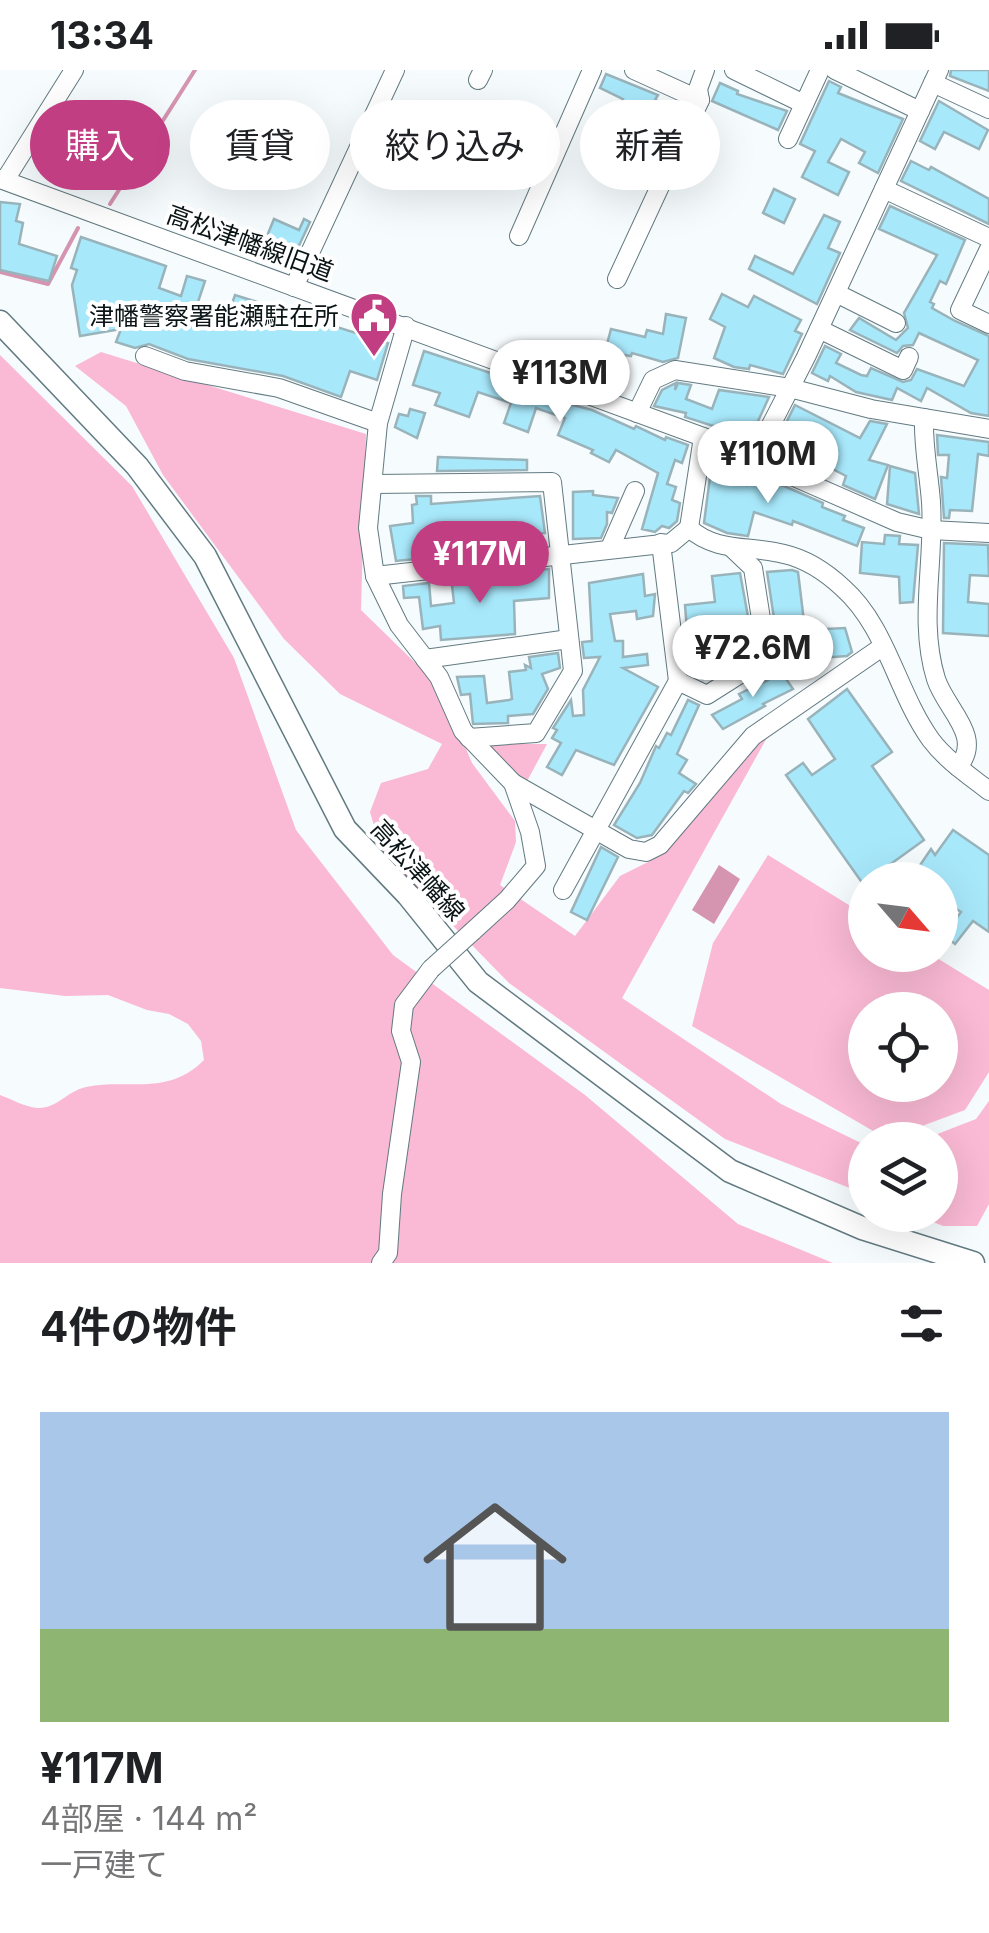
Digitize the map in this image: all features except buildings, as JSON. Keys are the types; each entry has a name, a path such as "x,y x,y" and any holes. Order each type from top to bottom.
{"main road":[{"name":"高松津幡線","path":"0,322 137,466 205,556 345,829 408,896 478,982 730,1170 862,1228 973,1263"}],"street":[{"path":"3,180 74,70"},
{"path":"294,287 395,70"},
{"path":"518,236 592,70"},
{"path":"634,70 700,100"},
{"path":"700,100 698,89 705,70"},
{"path":"734,70 804,104"},
{"path":"788,139 820,70"},
{"path":"835,70 920,112"},
{"path":"753,460 819,330 936,76 989,109"},
{"name":"高松津幡線旧道","path":"3,180 703,437 897,522 931,530 989,533"},
{"path":"884,189 989,238"},
{"path":"617,280 658,190"},
{"path":"989,249 960,310 989,324"},
{"path":"836,293 896,322"},
{"path":"406,326 378,423 368,528 375,576 399,625 439,676 469,738 513,783 629,850 646,852 660,845 753,736 882,647"},
{"path":"819,330 903,370 909,358"},
{"path":"145,356 185,371 279,388 378,423"},
{"path":"637,412 653,380 662,372 675,370 790,388 989,429"},
{"path":"924,418 931,530 929,646 942,694 969,744 968,754 958,766"},
{"path":"375,576 671,543 689,528 703,437"},
{"path":"374,484 552,482 573,671 536,734 469,738"},
{"path":"610,548 635,490"},
{"path":"678,681 707,695 767,657 753,568 731,548 689,528"},
{"path":"562,890 678,681 661,544"},
{"path":"731,548 782,553 813,565 844,588 863,609 933,743 989,791"},
{"path":"425,659 569,638"},
{"path":"381,1263 388,1253 392,1194 412,1062 401,1031 404,1005 431,969 507,900 536,866 530,832 513,783"}],"shaded area":[{"path":"101,352 366,434 361,610 439,686 472,763 515,821 516,842 500,885 575,936 620,876 650,861 756,742 769,734 622,998 781,1104 848,1137 848,1187 725,1139 509,983 382,853 370,812 381,783 428,769 442,744 340,694 284,639 163,475 126,406 75,366"},
{"path":"0,355 132,486 234,658 296,830 393,955 585,1095 738,1224 833,1263 0,1263 0,1095 44,1108 86,1087 176,1079 204,1060 201,1041 188,1024 169,1014 108,995 65,996 0,988"},
{"path":"493,744 547,744 526,783 490,751"},
{"path":"768,855 848,904 848,972 958,971 989,990 989,1072 965,1110 933,1122 858,1122 692,1026 713,943"},
{"path":"719,865 740,879 714,924 692,910"},
{"path":"989,1101 989,1204 977,1226 958,1226 958,1126 976,1119"}],"waterway":[{"path":"110,204 195,70"},
{"path":"0,272 48,284 78,228"}],"place":[{"name":"津幡警察署能瀬駐在所","path":"374,358"}]}
